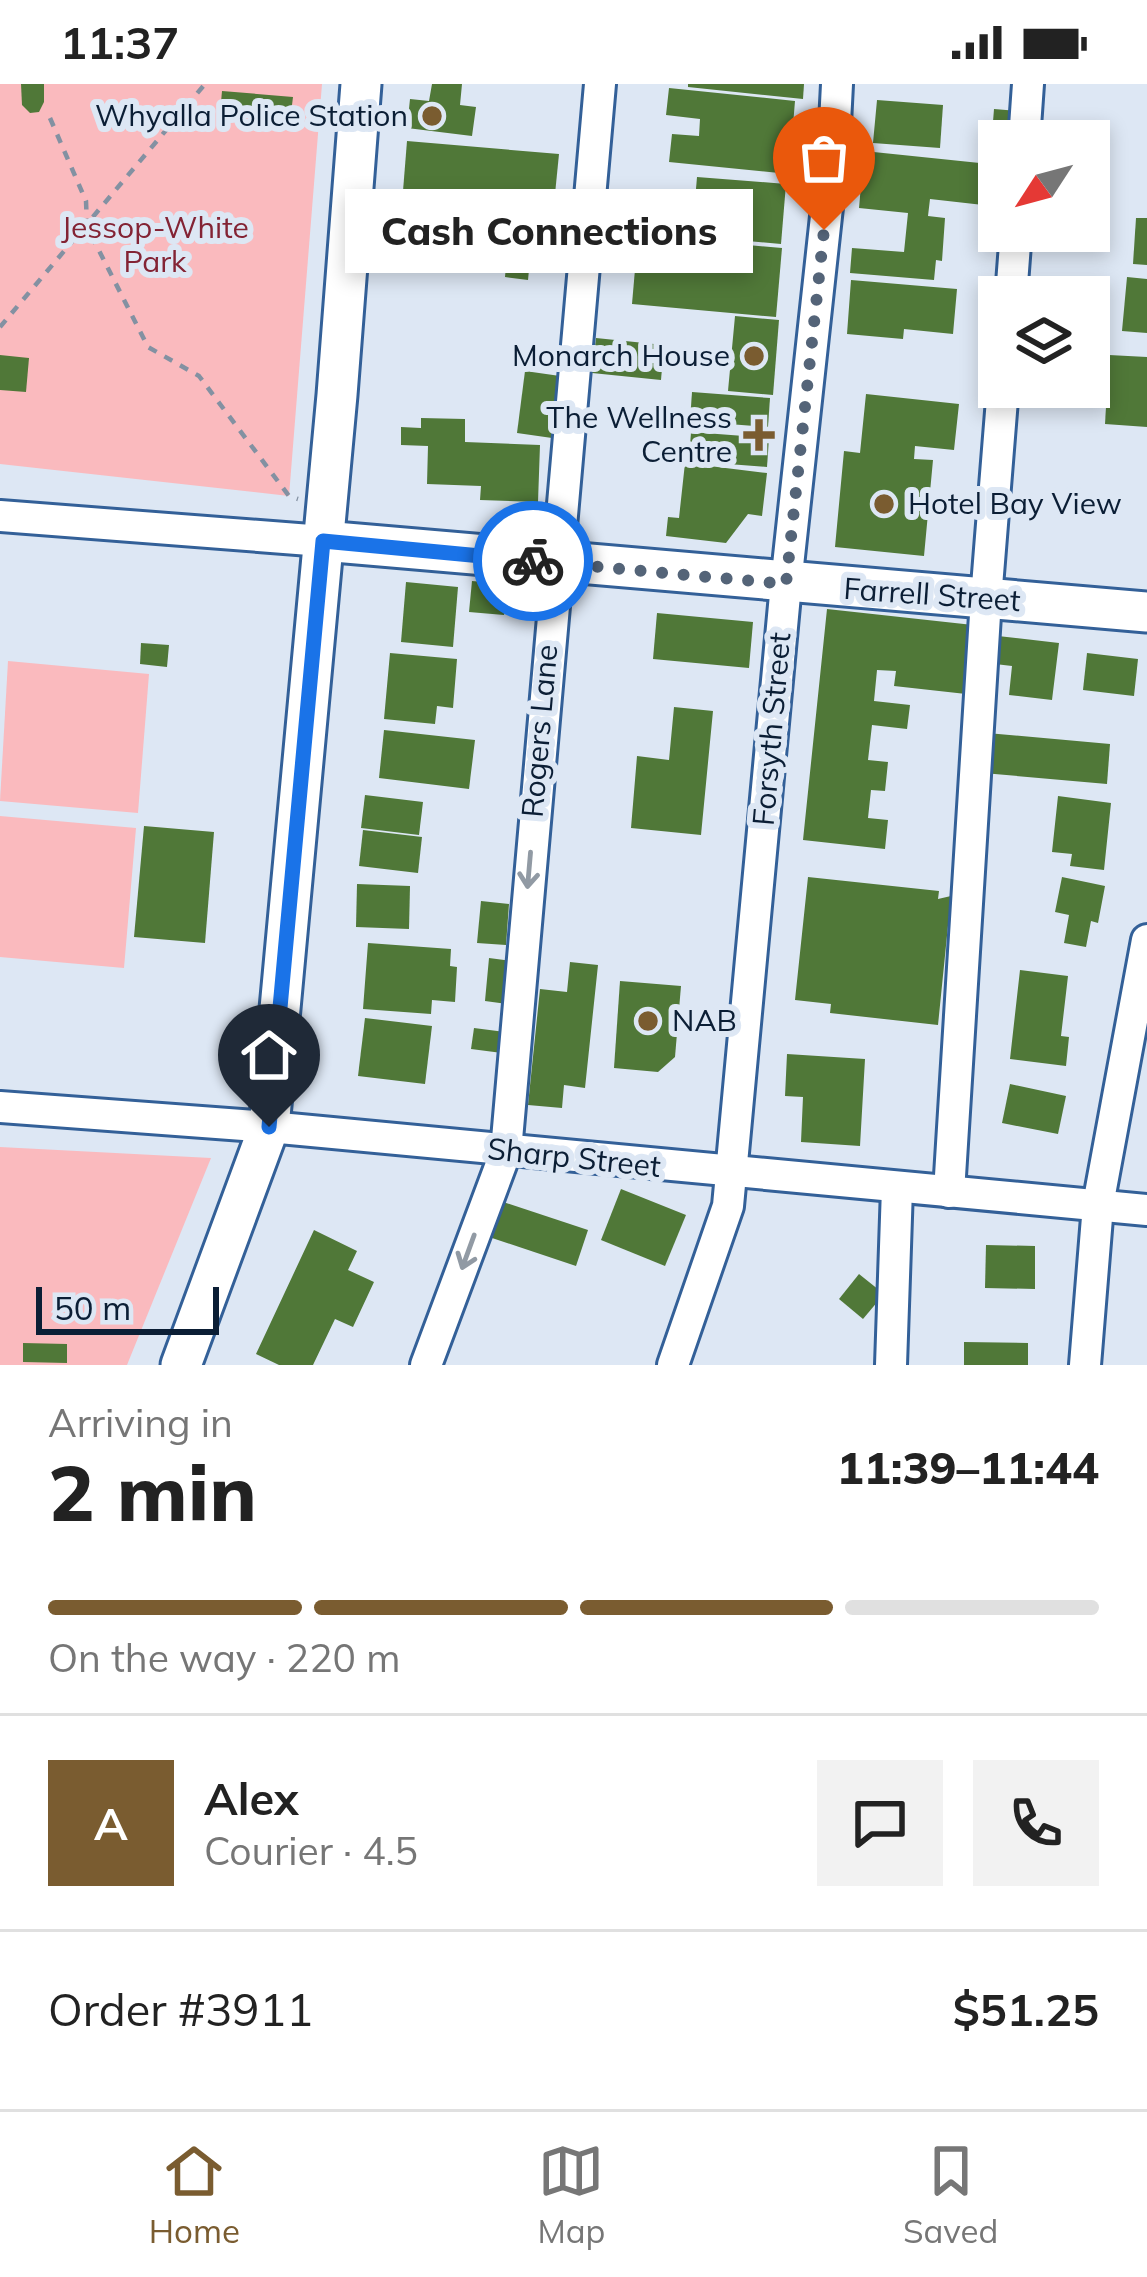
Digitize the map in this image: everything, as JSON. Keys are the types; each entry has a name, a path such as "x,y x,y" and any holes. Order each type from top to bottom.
{"main road":[{"path":"181,1365 269,1127 361,84"},
{"name":"Farrell Street","path":"325,524 554,562 1147,612"}],"street":[{"name":"Rogers Lane","path":"426,1365 506,1151 554,562 600,84"},
{"name":"Forsyth Street","path":"673,1365 728,1206 786,584 834,143 836,84"},
{"path":"1025,120 1028,84"},
{"path":"950,1192 1001,408"},
{"name":"Farrell Street","path":"0,517 325,524"},
{"path":"1085,1365 1098,1205 1147,940"},
{"name":"Sharp Street","path":"0,1107 269,1127 1147,1210"},
{"path":"891,1365 897,1188"}],"path":[{"path":"0,327 206,84"},
{"path":"50,118 86,202 87,227 148,347 200,376 289,496 325,524"}],"green space":[{"name":"Jessop-White Park","path":"0,84 322,84 289,496 0,464"},
{"path":"8,661 149,674 138,813 0,801"},
{"path":"0,816 136,828 124,968 0,957"},
{"path":"0,1147 211,1158 127,1365 0,1365"}],"building":[{"path":"21,84 44,84 39,112 30,113 22,105"},
{"path":"432,84 462,84 460,105 476,107 472,136 407,128 410,99 429,101"},
{"path":"688,84 804,84 803,99"},
{"path":"669,88 795,101 789,174 669,162 672,134 699,136 700,119 666,115"},
{"path":"222,91 293,97 290,121 220,114"},
{"path":"877,100 943,105 940,148 873,143"},
{"path":"994,109 1018,111 1017,120 993,120"},
{"path":"407,141 559,154 554,204 403,191"},
{"path":"864,151 978,163 978,204 930,199 928,216 945,218 942,261 936,260 934,280 850,273 852,248 904,252 908,213 859,208"},
{"path":"697,177 786,184 781,244 692,236"},
{"path":"412,216 490,226 487,251 456,248 455,260 407,254"},
{"path":"1136,218 1147,218 1147,265 1133,264"},
{"path":"638,235 782,248 776,317 632,304"},
{"path":"508,246 531,249 528,280 505,277"},
{"path":"1127,277 1147,279 1147,333 1122,331"},
{"path":"851,280 957,289 953,334 904,329 903,339 847,334"},
{"name":"Monarch House","path":"735,316 779,320 773,395 728,391"},
{"path":"596,338 664,345 661,380 592,373"},
{"path":"0,355 29,358 26,392 0,390"},
{"path":"1110,355 1147,357 1147,427 1105,424 1106,408 1110,408"},
{"path":"525,371 560,376 552,438 517,433"},
{"path":"692,392 770,398 768,427 690,421"},
{"name":"Hotel Bay View","path":"866,394 959,404 954,450 915,446 914,459 933,460 924,556 835,547 844,451 860,453"},
{"path":"421,418 465,419 465,442 540,445 538,502 480,500 481,486 427,484 428,446 401,445 401,427 421,428"},
{"path":"691,432 769,438 767,467 689,461"},
{"path":"685,463 767,473 762,516 748,514 726,543 666,536 668,517 679,518"},
{"path":"472,581 507,584 504,615 469,612"},
{"path":"406,582 458,587 453,647 401,642"},
{"path":"827,609 973,625 966,694 894,686 896,671 877,670 874,701 910,705 907,729 872,725 868,760 888,762 885,791 871,790 868,818 888,820 885,849 803,840"},
{"path":"657,613 753,622 749,668 653,659"},
{"path":"998,636 1059,643 1052,700 1009,695 1012,666 995,664"},
{"path":"141,643 169,645 167,667 140,664"},
{"path":"390,653 457,659 453,708 437,706 435,724 384,719"},
{"path":"1087,653 1138,659 1134,696 1083,690"},
{"path":"674,707 713,711 701,835 631,828 637,756 669,760"},
{"path":"384,730 475,740 469,789 379,778"},
{"path":"987,733 1110,744 1107,784 983,773"},
{"path":"365,795 423,802 419,835 361,828"},
{"path":"1058,796 1111,803 1104,870 1070,866 1072,854 1052,852"},
{"path":"144,826 214,832 205,943 134,937"},
{"path":"363,830 422,837 418,873 359,866"},
{"path":"808,877 939,891 938,899 951,896 938,1025 830,1013 831,1004 795,1000"},
{"path":"1062,877 1105,886 1098,923 1091,921 1086,947 1064,943 1069,915 1055,912"},
{"path":"357,884 410,886 409,929 356,927"},
{"path":"481,901 509,904 506,945 477,943"},
{"path":"368,943 451,949 450,966 457,967 455,1002 432,1000 431,1014 363,1009"},
{"path":"489,958 512,961 507,1004 485,1001"},
{"path":"570,962 598,965 585,1088 564,1085 562,1108 528,1105 540,989 567,992"},
{"path":"1020,970 1068,976 1061,1036 1069,1037 1066,1066 1010,1059"},
{"name":"NAB","path":"620,981 681,986 675,1057 658,1072 614,1068"},
{"path":"365,1018 432,1026 425,1084 358,1076"},
{"path":"474,1028 505,1032 502,1053 471,1049"},
{"path":"787,1054 865,1059 860,1146 801,1142 803,1097 785,1096"},
{"path":"1010,1084 1066,1096 1058,1134 1002,1123"},
{"path":"621,1189 686,1215 665,1266 601,1240"},
{"path":"494,1199 588,1230 576,1266 483,1235"},
{"path":"314,1230 357,1251 348,1270 374,1282 353,1327 335,1319 313,1365 279,1365 256,1354"},
{"path":"986,1245 1035,1246 1035,1289 985,1288"},
{"path":"859,1274 884,1294 863,1319 839,1299"},
{"path":"964,1342 1028,1343 1028,1365 964,1365"},
{"path":"23,1343 67,1344 67,1363 23,1362"}],"way so far":[{"path":"533,561 786,584 824,230"}],"place":[{"name":"Whyalla Police Station","path":"432,116"},
{"name":"Cash Connections","path":"824,230"},
{"name":"Monarch House","path":"754,356"},
{"name":"The Wellness Centre","path":"759,435"},
{"name":"Hotel Bay View","path":"884,504"},
{"name":"NAB","path":"648,1021"}],"route":[{"path":"269,1127 323,541 533,561"}]}
